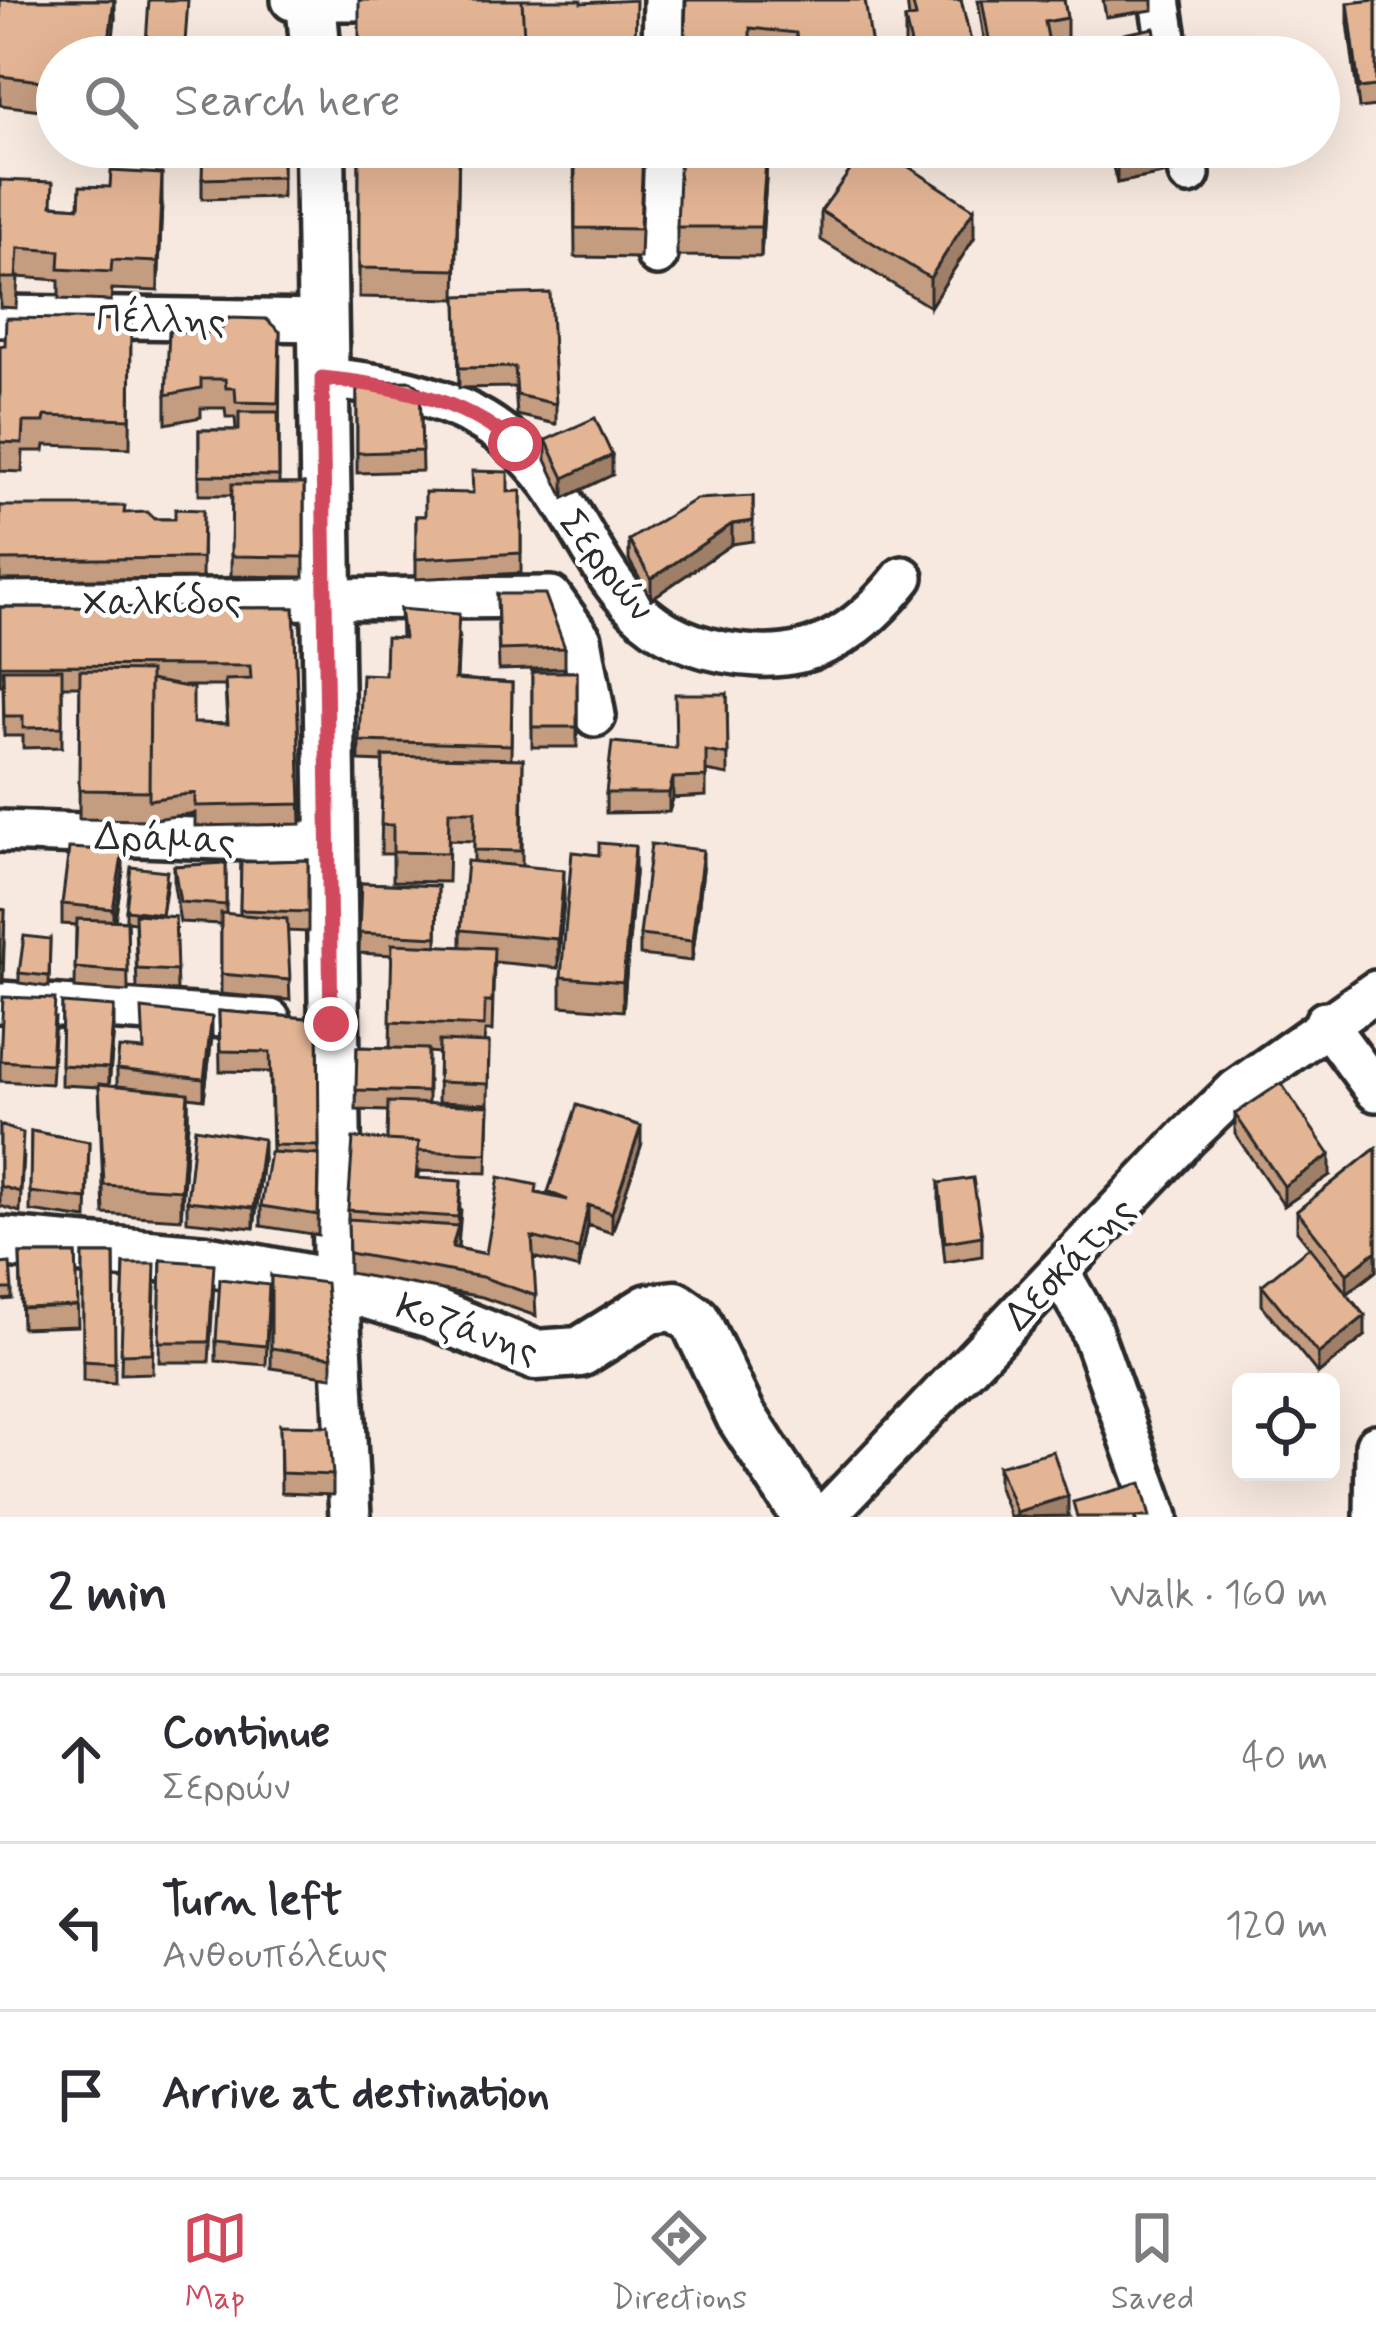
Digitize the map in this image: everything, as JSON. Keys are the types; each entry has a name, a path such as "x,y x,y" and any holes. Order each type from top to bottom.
{"street":[{"path":"292,0 355,0"},
{"path":"663,36 664,0"},
{"path":"1160,0 1166,36"},
{"path":"311,1 314,36"},
{"path":"320,168 331,1024 350,1517"},
{"path":"657,255 659,168"},
{"name":"Πέλλης","path":"0,316 323,320"},
{"name":"Σερρών","path":"322,378 406,389 503,434 532,463 625,598 656,628 679,639 752,656 818,648 853,628 903,578"},
{"name":"Χαλκίδος","path":"0,602 551,597 581,640 595,716"},
{"name":"Δράμας","path":"0,830 330,843"},
{"name":"Δεσκάτης","path":"824,1517 1220,1105 1325,1022 1376,991"},
{"path":"0,1002 331,1024"},
{"path":"1325,1022 1376,1091"},
{"name":"Κοζάνης","path":"0,1241 185,1257 338,1285 553,1357 592,1346 655,1306 684,1310 700,1328 741,1416 807,1517"},
{"path":"1060,1273 1089,1324 1158,1517"},
{"path":"1375,1517 1376,1445"}],"building":[{"path":"0,0 114,0 110,36 36,36 36,80 0,76"},
{"path":"149,0 188,0 185,36 146,36"},
{"path":"359,0 522,0 524,36 359,36"},
{"path":"522,0 636,0 635,36 524,36"},
{"path":"686,0 865,0 870,36 796,36 750,28 750,36 685,36"},
{"path":"912,0 961,0 970,36 909,36 905,19 916,17"},
{"path":"982,0 1064,0 1067,18 1045,22 1048,36 988,36"},
{"path":"1376,0 1376,86 1359,88 1348,3"},
{"path":"1154,28 1156,36 1124,36"},
{"path":"202,168 282,168 282,177 202,179"},
{"path":"359,168 458,168 456,270 359,268"},
{"path":"575,168 642,168 640,229 575,228"},
{"path":"679,168 765,168 761,227 677,227"},
{"path":"852,168 911,168 974,209 930,278 821,211"},
{"path":"111,171 162,174 158,262 112,260 111,272 59,269 60,251 18,248 16,278 0,278 0,180 53,182 52,205 79,207 80,186 110,187"},
{"path":"550,293 556,404 517,395 515,367 459,368 457,296"},
{"path":"6,318 131,320 130,419 45,416 44,422 23,422 22,443 0,442 0,346 5,346"},
{"path":"229,318 266,319 280,332 278,403 236,402 235,388 226,388 225,379 201,379 201,388 166,395 169,331 218,333"},
{"path":"411,381 420,388 422,451 357,453 357,382"},
{"path":"239,412 278,412 279,476 199,475 199,430 239,430"},
{"path":"595,418 612,455 564,478 546,440"},
{"path":"472,471 508,472 508,492 521,491 521,553 416,559 416,516 425,516 425,492 473,493"},
{"path":"232,484 304,484 304,557 231,556"},
{"path":"753,496 753,521 732,524 651,579 629,540 696,499"},
{"path":"0,506 125,506 124,513 147,512 154,519 175,519 175,509 203,510 202,558 0,560"},
{"path":"497,594 545,594 565,648 499,650"},
{"path":"0,607 294,608 301,804 195,806 195,793 149,800 150,680 193,688 193,723 228,724 225,680 251,679 250,666 0,665"},
{"path":"400,609 459,614 455,679 512,683 511,745 359,741 362,674 385,675 386,637 404,638"},
{"path":"3,669 62,669 62,727 23,728 23,716 4,716"},
{"path":"80,670 150,671 149,791 79,790"},
{"path":"532,672 577,672 577,727 532,727"},
{"path":"675,694 727,694 728,755 706,751 706,777 673,778 669,793 606,793 612,742 676,748"},
{"path":"383,756 523,759 521,851 474,850 475,811 449,811 448,853 393,852 393,825 381,825"},
{"path":"599,843 635,846 623,982 561,977 572,852 599,855"},
{"path":"651,844 703,850 692,941 640,935"},
{"path":"69,848 123,851 113,909 62,904"},
{"path":"308,860 308,912 240,910 241,862"},
{"path":"467,861 564,870 558,939 461,930"},
{"path":"226,863 226,905 180,902 174,866"},
{"path":"131,867 167,871 161,914 126,910"},
{"path":"361,883 438,886 437,937 359,933"},
{"path":"0,909 5,910 3,963 0,963"},
{"path":"221,913 287,919 290,980 221,974"},
{"path":"135,914 175,917 177,971 137,969"},
{"path":"77,919 127,921 128,972 75,968"},
{"path":"24,936 50,939 49,976 19,973"},
{"path":"392,944 494,948 492,1002 485,1002 484,1026 390,1022"},
{"path":"3,997 55,999 51,1064 0,1061"},
{"path":"62,1003 114,1007 109,1068 61,1065"},
{"path":"142,1009 212,1017 204,1079 117,1069 119,1048 144,1050"},
{"path":"219,1011 318,1019 319,1146 273,1145 270,1052 220,1051"},
{"path":"439,1041 489,1043 488,1084 438,1082"},
{"path":"357,1047 428,1049 427,1092 356,1090"},
{"path":"1281,1083 1330,1155 1284,1186 1235,1114"},
{"path":"99,1084 188,1093 181,1190 104,1185"},
{"path":"388,1102 489,1106 487,1154 418,1151 419,1142 387,1140"},
{"path":"577,1105 641,1126 612,1213 588,1205 579,1249 532,1237 536,1296 482,1277 349,1253 348,1219 458,1226 452,1247 486,1254 499,1177 537,1185 536,1193 568,1200 548,1192"},
{"path":"0,1125 23,1133 20,1192 0,1186"},
{"path":"195,1128 263,1139 254,1208 187,1201"},
{"path":"31,1131 89,1142 87,1199 30,1192"},
{"path":"353,1138 419,1142 416,1178 461,1181 458,1217 348,1210"},
{"path":"1376,1148 1376,1251 1347,1274 1297,1211"},
{"path":"270,1152 319,1155 318,1215 261,1206"},
{"path":"973,1178 982,1236 945,1242 939,1183"},
{"path":"1309,1247 1365,1316 1318,1354 1262,1285"},
{"path":"20,1254 76,1254 78,1306 22,1308"},
{"path":"83,1254 114,1254 115,1363 83,1361"},
{"path":"161,1260 214,1264 209,1342 159,1342"},
{"path":"10,1263 12,1289 0,1289 0,1264"},
{"path":"124,1264 155,1264 152,1353 121,1354"},
{"path":"271,1276 326,1283 332,1357 271,1348"},
{"path":"220,1279 269,1285 266,1346 216,1341"},
{"path":"280,1425 329,1426 333,1475 281,1473"},
{"path":"1053,1451 1068,1496 1016,1512 998,1466"},
{"path":"1141,1483 1150,1517 1077,1517 1073,1502"}],"route":[{"path":"331,1024 322,378 422,394 477,418 515,444"}]}
